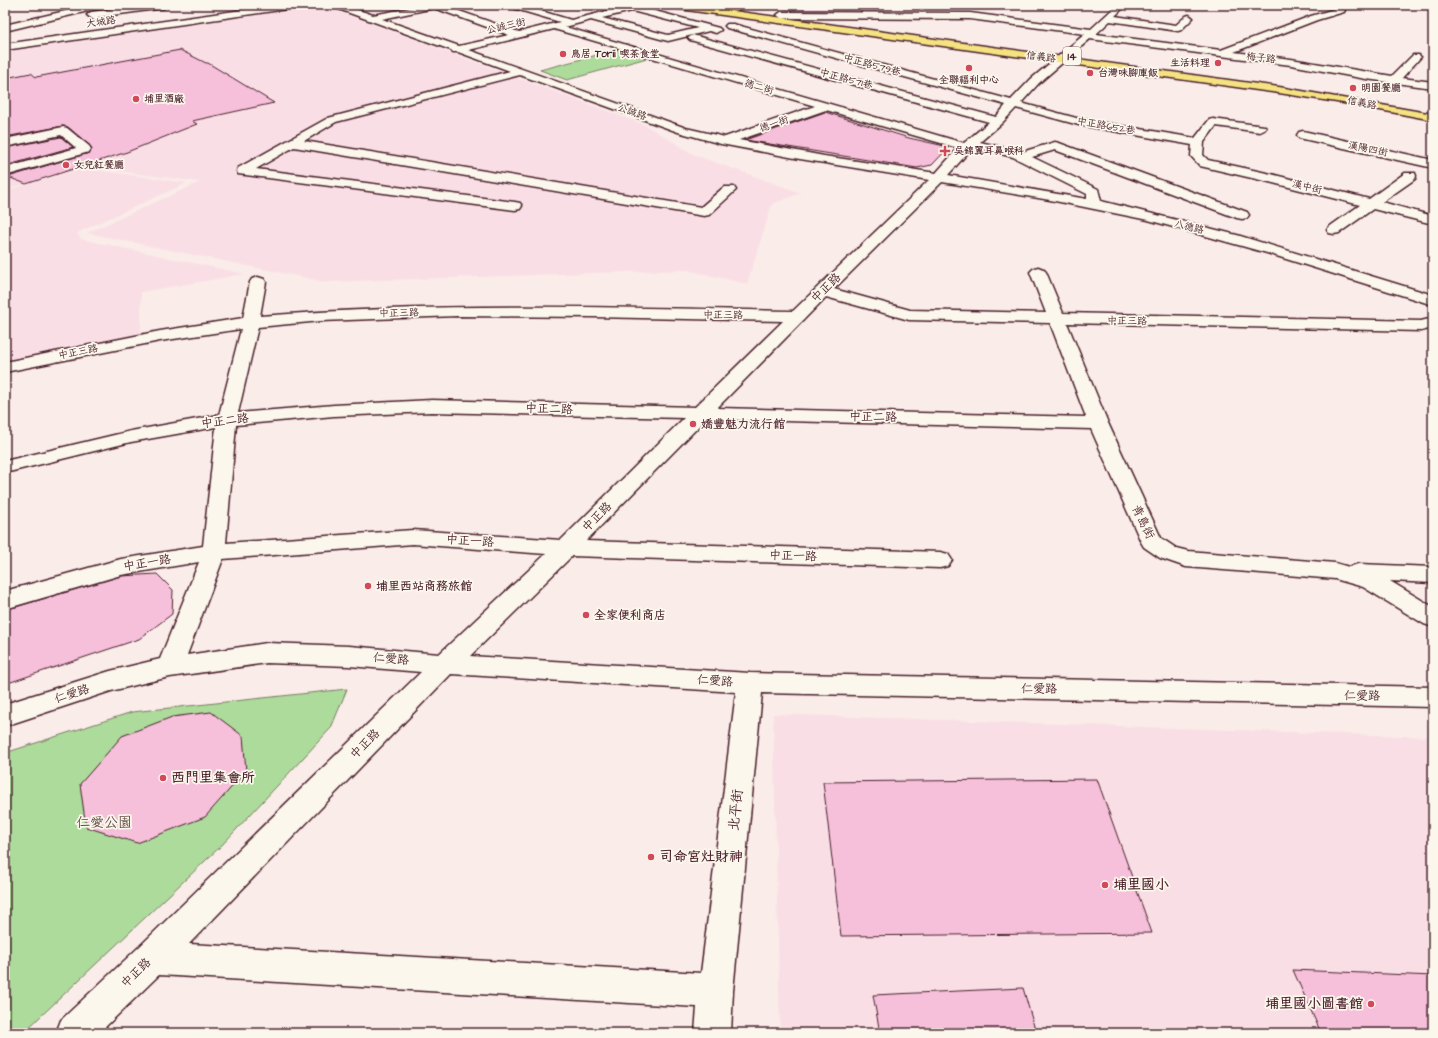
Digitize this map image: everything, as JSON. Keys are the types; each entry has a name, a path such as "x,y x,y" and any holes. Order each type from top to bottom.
{"main road":[{"name":"信義路","path":"672,5 712,7 781,15 1300,93 1433,117"},
{"name":"信義路","path":"712,7 762,18 1284,85 1433,110"}],"street":[{"path":"5,28 102,5"},
{"path":"91,15 164,5"},
{"path":"220,5 232,14"},
{"name":"大城路","path":"5,47 84,38 112,32 294,5"},
{"name":"公誠路","path":"336,5 456,50 682,130 723,141 777,152 939,177"},
{"path":"371,18 436,5 520,34"},
{"path":"512,5 569,23"},
{"name":"中正路","path":"74,1033 152,958 444,664 566,548 797,316 939,177 968,145 998,121 1035,81 1122,5"},
{"path":"885,7 918,14"},
{"name":"公誠三街","path":"456,50 632,8 713,29"},
{"path":"79,10 91,15 112,32"},
{"path":"1222,53 1314,18 1340,10"},
{"path":"998,20 1013,11"},
{"path":"781,15 827,14 868,16 918,14 970,16 1087,37"},
{"path":"591,17 668,38 762,18"},
{"path":"1108,18 1178,28 1189,18"},
{"path":"5,20 22,24"},
{"name":"德二街","path":"553,26 634,51 826,106 968,145 1021,156 1093,192 1095,205"},
{"name":"中正路579巷","path":"730,26 1014,104"},
{"name":"中正路571巷","path":"713,29 714,32 693,38 998,121"},
{"path":"1066,40 1087,37"},
{"name":"梅子路","path":"1087,37 1291,62 1366,76 1433,85"},
{"path":"634,51 668,42"},
{"path":"1394,80 1416,57"},
{"path":"514,206 243,171 332,120 520,72"},
{"name":"中正路652巷","path":"1014,104 1079,122 1198,142"},
{"name":"德一街","path":"723,141 826,106"},
{"path":"1198,142 1213,122 1260,128"},
{"path":"5,143 63,131 85,149 5,172"},
{"name":"漢陽四街","path":"1303,135 1433,164"},
{"path":"18,140 42,162"},
{"name":"漢中街","path":"1198,142 1197,156 1204,163 1433,220"},
{"path":"292,143 704,212 729,190"},
{"path":"1021,156 1055,146 1242,215"},
{"path":"308,179 350,153"},
{"path":"1334,230 1410,176"},
{"name":"八德路","path":"939,177 1095,205 1220,235 1433,300"},
{"name":"青島街","path":"1038,272 1098,422 1152,542 1168,553 1186,559 1335,570 1371,581 1433,618"},
{"path":"170,667 214,552 227,420 251,322 258,282"},
{"name":"中正三路","path":"824,291 909,315 1429,329"},
{"name":"中正三路","path":"5,367 144,339 251,322 320,316 402,313 522,312 797,316"},
{"name":"中正二路","path":"5,467 172,428 227,420 347,409 432,406 1098,422"},
{"name":"中正一路","path":"5,600 121,567 214,552 413,537 566,548 940,560"},
{"path":"1335,570 1433,575"},
{"name":"仁愛路","path":"5,715 110,681 170,667 267,653 348,656 444,664 750,683 1433,697"},
{"name":"北平街","path":"713,1033 716,991 750,683"},
{"path":"152,958 716,991"}],"shaded area":[{"path":"322,5 645,125 695,155 801,193 772,204 747,284 687,270 325,282 87,233 200,182 87,167 108,159 5,190 5,52"},
{"path":"767,5 840,5 816,13"},
{"path":"82,168 187,183 77,233 81,239 245,274 141,292 141,337 5,365 5,191"},
{"name":"埔里國小","path":"773,714 1433,737 1433,1033 780,1033"}],"green space":[{"path":"620,49 647,58 567,80 540,70"},
{"name":"仁愛公園","path":"347,689 331,728 222,845 23,1033 5,1033 5,753 132,712"}],"building":[{"name":"埔里酒廠","path":"180,50 208,63 274,103 192,121 197,124 127,152 26,184 8,177 89,153 92,148 68,127 63,126 5,137 5,78 31,73 36,77"},
{"path":"825,112 909,138 949,147 932,165 917,168 745,140"},
{"path":"61,137 73,147 5,166 5,148"},
{"path":"157,574 173,590 172,614 139,639 5,684 5,610 121,576"},
{"name":"西門里集會所","path":"211,712 243,736 246,771 205,817 137,843 86,827 80,784 122,736 172,717"},
{"path":"1097,779 1152,933 841,936 823,782"},
{"name":"埔里國小圖書館","path":"1293,970 1433,976 1433,1033 1321,1033"},
{"path":"1023,988 1036,1033 880,1033 873,995"}],"place":[{"name":"鳥居 Torii 喫茶食堂","path":"563,54"},
{"name":"生活料理","path":"1218,63"},
{"name":"全聯福利中心","path":"969,68"},
{"name":"台灣味腳庫飯","path":"1090,73"},
{"name":"明園餐廳","path":"1353,88"},
{"name":"埔里酒廠","path":"136,99"},
{"name":"吳錦翼耳鼻喉科","path":"945,151"},
{"name":"女兒紅餐廳","path":"66,165"},
{"name":"嬌豐魅力流行館","path":"693,424"},
{"name":"埔里西站商務旅館","path":"368,586"},
{"name":"全家便利商店","path":"586,615"},
{"name":"西門里集會所","path":"163,778"},
{"name":"司命宮灶財神","path":"651,857"},
{"name":"埔里國小","path":"1105,885"},
{"name":"埔里國小圖書館","path":"1371,1004"}]}
